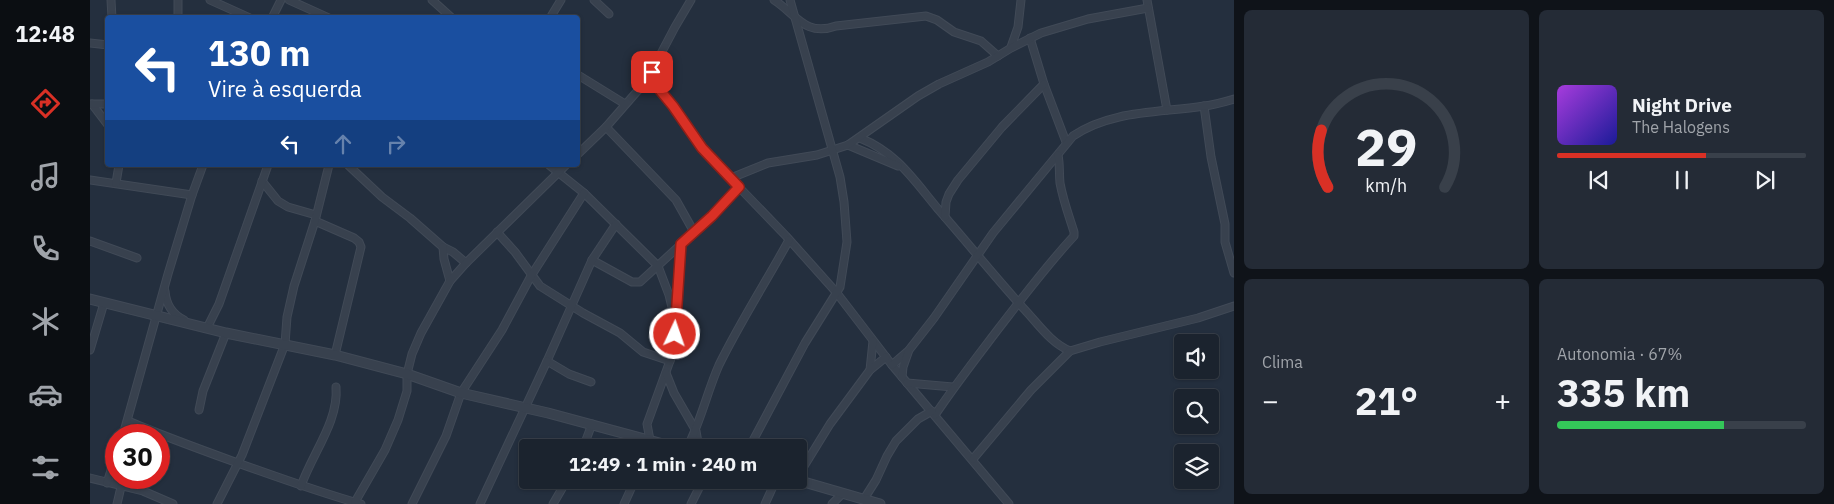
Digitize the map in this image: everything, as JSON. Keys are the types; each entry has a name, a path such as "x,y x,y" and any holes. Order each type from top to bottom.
{"street":[{"path":"111,0 112,15"},
{"path":"178,0 178,15"},
{"path":"210,0 243,15"},
{"path":"274,15 281,0"},
{"path":"289,0 322,15"},
{"path":"432,0 449,15"},
{"path":"552,15 561,0"},
{"path":"594,0 609,14"},
{"path":"580,152 606,127 652,72 674,27 691,0"},
{"path":"774,0 796,20 824,30 836,26 926,16 937,20 954,32 981,40 998,56"},
{"path":"754,439 805,343 836,292 841,280 847,242 840,177 790,0"},
{"path":"1011,48 1018,27 1021,0"},
{"path":"730,178 768,163 832,151 848,145 918,96 939,84 988,62 1030,38 1081,21 1148,3 1167,110"},
{"path":"1030,38 1044,84 1066,142"},
{"path":"90,43 105,45"},
{"path":"652,72 654,83 710,158 836,292 892,365 1009,504"},
{"path":"580,76 625,104"},
{"path":"642,85 654,83"},
{"path":"945,217 946,202 958,180 1002,127 1044,84"},
{"path":"892,365 909,350 934,318 1006,215 1058,156 1066,142 1094,123 1135,114 1204,106 1234,100"},
{"path":"91,104 105,104"},
{"path":"91,104 105,122"},
{"path":"1204,106 1210,157 1225,224 1225,242 1234,273"},
{"path":"606,127 676,200 694,232"},
{"path":"872,129 875,144"},
{"path":"860,138 875,144 918,183 1018,302 1058,346 1070,351"},
{"path":"848,145 903,168"},
{"path":"864,499 872,488 896,441 918,419 934,413 1018,302 1074,236 1064,202 1058,156"},
{"path":"116,183 120,167"},
{"path":"127,424 156,316 192,195 202,167"},
{"path":"207,328 219,304 267,167"},
{"path":"217,504 236,463 242,455 285,344 287,317 292,292 328,167"},
{"path":"350,167 371,188 410,218 442,247 453,252 466,263"},
{"path":"551,167 584,193 658,266 669,295 675,320"},
{"path":"128,421 199,450 301,486 358,503 398,420 406,391 407,374 412,354 421,333 450,281 564,167"},
{"path":"90,180 192,195"},
{"path":"262,181 278,201 315,218 359,242 360,247 335,355"},
{"path":"592,260 632,282 640,282 739,187"},
{"path":"412,504 446,436 461,393 502,330 531,276 584,193"},
{"path":"480,504 526,408 592,260 616,224"},
{"path":"497,232 515,252 540,286 620,333 643,352 670,361"},
{"path":"692,439 719,365 789,240"},
{"path":"90,241 138,258"},
{"path":"648,439 647,424 675,347 675,320 681,244"},
{"path":"442,247 450,281"},
{"path":"165,288 167,302 172,312 190,324"},
{"path":"90,299 226,333 335,355 407,374 461,393 592,424 634,439"},
{"path":"90,350 104,303"},
{"path":"973,459 1031,390 1070,351 1198,318 1234,306"},
{"path":"199,410 202,391 226,333"},
{"path":"870,370 873,341"},
{"path":"1058,346 1059,360"},
{"path":"902,376 909,350"},
{"path":"807,461 830,424 870,370 886,356"},
{"path":"547,361 568,374 591,382"},
{"path":"666,373 674,393 696,431 697,439"},
{"path":"907,383 954,387"},
{"path":"301,486 308,468 322,444 337,399 336,387"},
{"path":"586,439 592,424"},
{"path":"90,478 105,482"},
{"path":"807,483 880,504"},
{"path":"117,504 121,489"},
{"path":"132,489 143,491 173,504"},
{"path":"553,504 562,489"},
{"path":"624,504 631,489"},
{"path":"691,504 698,489"},
{"path":"764,504 772,489"},
{"path":"832,503 838,492"}],"route":[{"path":"652,72 654,83 685,122 702,148 739,187 712,216 681,244 675,334"}]}
